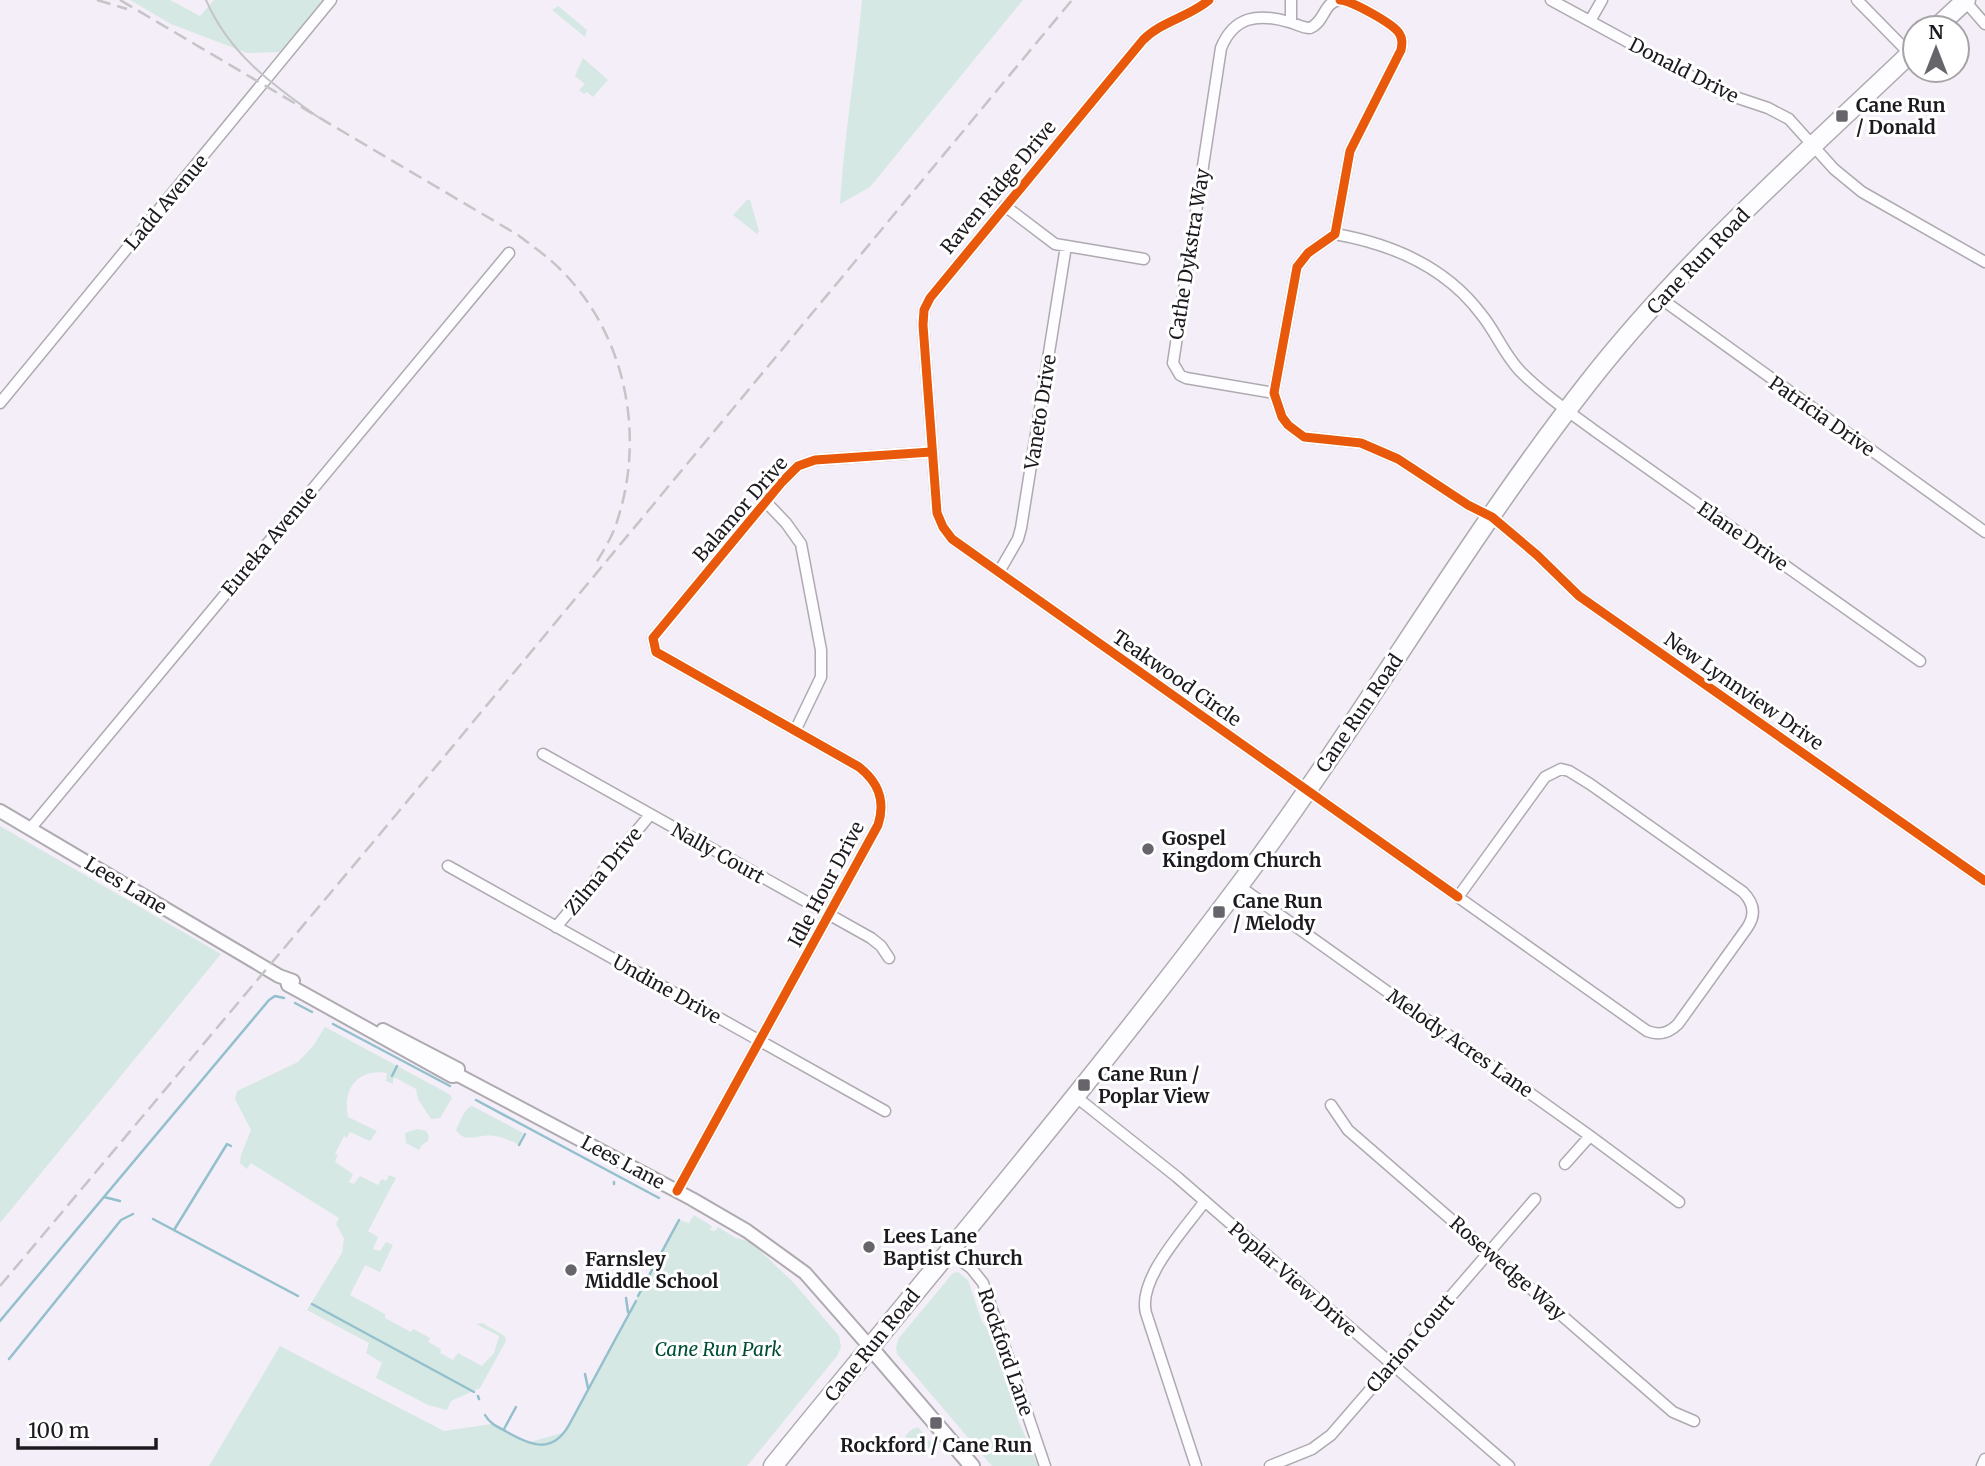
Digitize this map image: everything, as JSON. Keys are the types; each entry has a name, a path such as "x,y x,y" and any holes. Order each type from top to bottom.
{"highway":[{"path":"1950,14 1965,0"},
{"name":"Cane Run Road","path":"773,1466 1075,1096 1238,886 1532,458 1609,357 1660,298 1721,235 1901,62"}],"main road":[{"path":"870,1347 972,1466"}],"street":[{"name":"Ladd Avenue","path":"0,403 331,0"},
{"name":"Raven Ridge Drive","path":"931,452 923,325 925,307 933,292 1143,40 1164,23 1192,12 1209,0"},
{"path":"1290,22 1291,0"},
{"name":"Cathe Dykstra Way","path":"1275,393 1186,378 1176,369 1173,355 1221,48 1230,30 1249,19 1266,18 1305,28 1315,27 1329,4 1340,0 1352,3 1393,27 1402,43 1401,50 1350,150 1335,234"},
{"name":"Donald Drive","path":"1551,0 1720,92 1779,112 1789,119 1840,175 1861,192 1985,262"},
{"path":"1590,21 1602,0"},
{"path":"1857,0 1901,41"},
{"path":"1965,0 1985,24"},
{"path":"1005,206 1055,244 1144,259"},
{"path":"1275,393 1297,267 1308,253 1335,234 1386,246 1435,270 1483,315 1504,351 1521,371 1567,411"},
{"name":"Vaneto Drive","path":"999,572 1021,528 1066,246"},
{"name":"Eureka Avenue","path":"30,829 509,253"},
{"name":"Patricia Drive","path":"1660,298 1985,532"},
{"name":"New Lynnview Drive","path":"1275,393 1282,417 1295,432 1314,440 1361,443 1376,449 1398,459 1468,505 1492,517 1537,555 1579,596 1985,881"},
{"name":"Elane Drive","path":"1567,411 1920,661"},
{"name":"Balamor Drive","path":"654,646 653,639 657,633 790,473 808,461 931,452"},
{"name":"Teakwood Circle","path":"931,452 934,500 943,527 952,539 1647,1031 1660,1034 1678,1024 1747,929 1753,916 1752,904 1743,892 1590,784 1562,769 1550,773 1539,784 1458,897"},
{"path":"766,502 786,523 800,544 821,650 821,677 795,731"},
{"name":"Idle Hour Drive","path":"654,646 656,652 869,775 881,799 878,825 677,1191"},
{"name":"Nally Court","path":"543,754 871,938 881,946 888,958"},
{"name":"Lees Lane","path":"0,811 391,1044 452,1076 458,1075 747,1231 805,1273 870,1347"},
{"name":"Zilma Drive","path":"556,927 650,815"},
{"name":"Undine Drive","path":"448,866 885,1111"},
{"name":"Melody Acres Lane","path":"1238,886 1679,1202"},
{"name":"Poplar View Drive","path":"1075,1096 1205,1202 1509,1466"},
{"name":"Rosewedge Way","path":"1331,1105 1348,1130 1672,1412 1694,1421"},
{"path":"1565,1164 1590,1136"},
{"name":"Clarion Court","path":"1271,1466 1321,1444 1339,1426 1535,1199"},
{"path":"1196,1466 1144,1300 1146,1288 1156,1269 1205,1202"},
{"name":"Rockford Lane","path":"948,1251 971,1268 983,1283 1045,1466"},
{"path":"1982,1466 1985,1459"}],"green space":[{"path":"130,0 170,0 200,16 214,0 324,0 281,52 247,53 171,24"},
{"path":"862,0 1023,0 870,187 840,204 844,153"},
{"path":"558,6 587,30 585,37 552,10"},
{"path":"583,58 608,80 593,97 579,90 585,84 575,76"},
{"path":"750,200 759,231 757,234 733,215"},
{"path":"0,826 221,954 0,1223"},
{"path":"325,1027 452,1098 440,1118 431,1119 418,1099 416,1089 396,1078 393,1079 393,1084 386,1081 387,1073 377,1072 360,1077 350,1089 347,1098 348,1117 377,1131 370,1141 350,1132 347,1138 344,1136 335,1154 338,1155 335,1162 353,1174 349,1182 354,1184 360,1176 378,1185 382,1179 386,1181 389,1175 396,1178 368,1231 378,1237 373,1249 380,1251 386,1242 393,1245 380,1272 365,1265 350,1295 411,1332 413,1329 430,1338 428,1342 453,1360 458,1353 482,1366 494,1353 499,1336 476,1324 482,1323 505,1336 506,1341 480,1388 451,1401 447,1410 428,1405 376,1378 382,1363 366,1353 369,1343 307,1310 342,1253 344,1238 336,1224 339,1218 251,1163 247,1169 240,1163 251,1130 235,1099 237,1091 298,1062 313,1046"},
{"path":"472,1106 523,1133 518,1144 490,1135 469,1138 460,1134 456,1130 464,1113"},
{"path":"417,1129 426,1131 429,1136 419,1150 406,1143 405,1133"},
{"name":"Cane Run Park","path":"694,1215 712,1226 710,1230 715,1231 718,1227 736,1238 751,1242 794,1283 839,1336 841,1347 837,1356 747,1466 209,1466 280,1346 444,1431 492,1424 527,1443 565,1432 679,1220 689,1223"},
{"path":"958,1272 968,1280 982,1322 985,1326 988,1325 1005,1367 1018,1420 1038,1466 992,1466 897,1354 899,1338 953,1273"},
{"path":"918,1427 932,1444 923,1456 905,1436"}],"waterway":[{"path":"0,1321 269,1000 275,996 284,998"},
{"path":"295,1003 312,1012"},
{"path":"333,1024 450,1086"},
{"path":"392,1076 397,1066"},
{"path":"476,1100 659,1198"},
{"path":"519,1145 525,1134"},
{"path":"174,1230 227,1144 231,1146"},
{"path":"104,1197 120,1201"},
{"path":"9,1359 121,1220 133,1214"},
{"path":"153,1219 298,1296"},
{"path":"638,1296 679,1220"},
{"path":"626,1298 628,1312"},
{"path":"485,1415 494,1425 524,1441 540,1445 555,1441 569,1425 636,1301"},
{"path":"312,1304 474,1392"},
{"path":"585,1374 588,1388"},
{"path":"504,1429 516,1407"}],"tram line":[{"path":"206,0 215,19 239,52 268,79 318,117"}],"railway":[{"path":"97,0 127,9"},
{"path":"120,0 518,235 555,264 583,296 602,326 616,358 625,392 629,426 629,462 624,496 614,530 596,563"},
{"path":"0,1286 380,834 1072,0"}],"cycle path":[{"path":"1209,0 1143,40 930,298 924,310 923,325 937,513 952,539 1458,897"},
{"path":"1340,0 1362,8 1389,24 1399,33 1402,46 1350,151 1335,234 1308,253 1297,267 1274,393 1282,417 1304,437 1361,443 1398,459 1468,505 1492,517 1537,555 1579,596 1985,881"},
{"path":"677,1191 878,825 881,800 875,785 859,767 656,652 653,638 798,466 815,460 931,452"}],"place":[{"name":"Cane Run / Donald","path":"1842,116"},
{"name":"Gospel Kingdom Church","path":"1148,849"},
{"name":"Cane Run / Melody","path":"1219,912"},
{"name":"Cane Run / Poplar View","path":"1084,1085"},
{"name":"Lees Lane Baptist Church","path":"869,1247"},
{"name":"Farnsley Middle School","path":"571,1270"},
{"name":"Rockford / Cane Run","path":"936,1423"}]}
